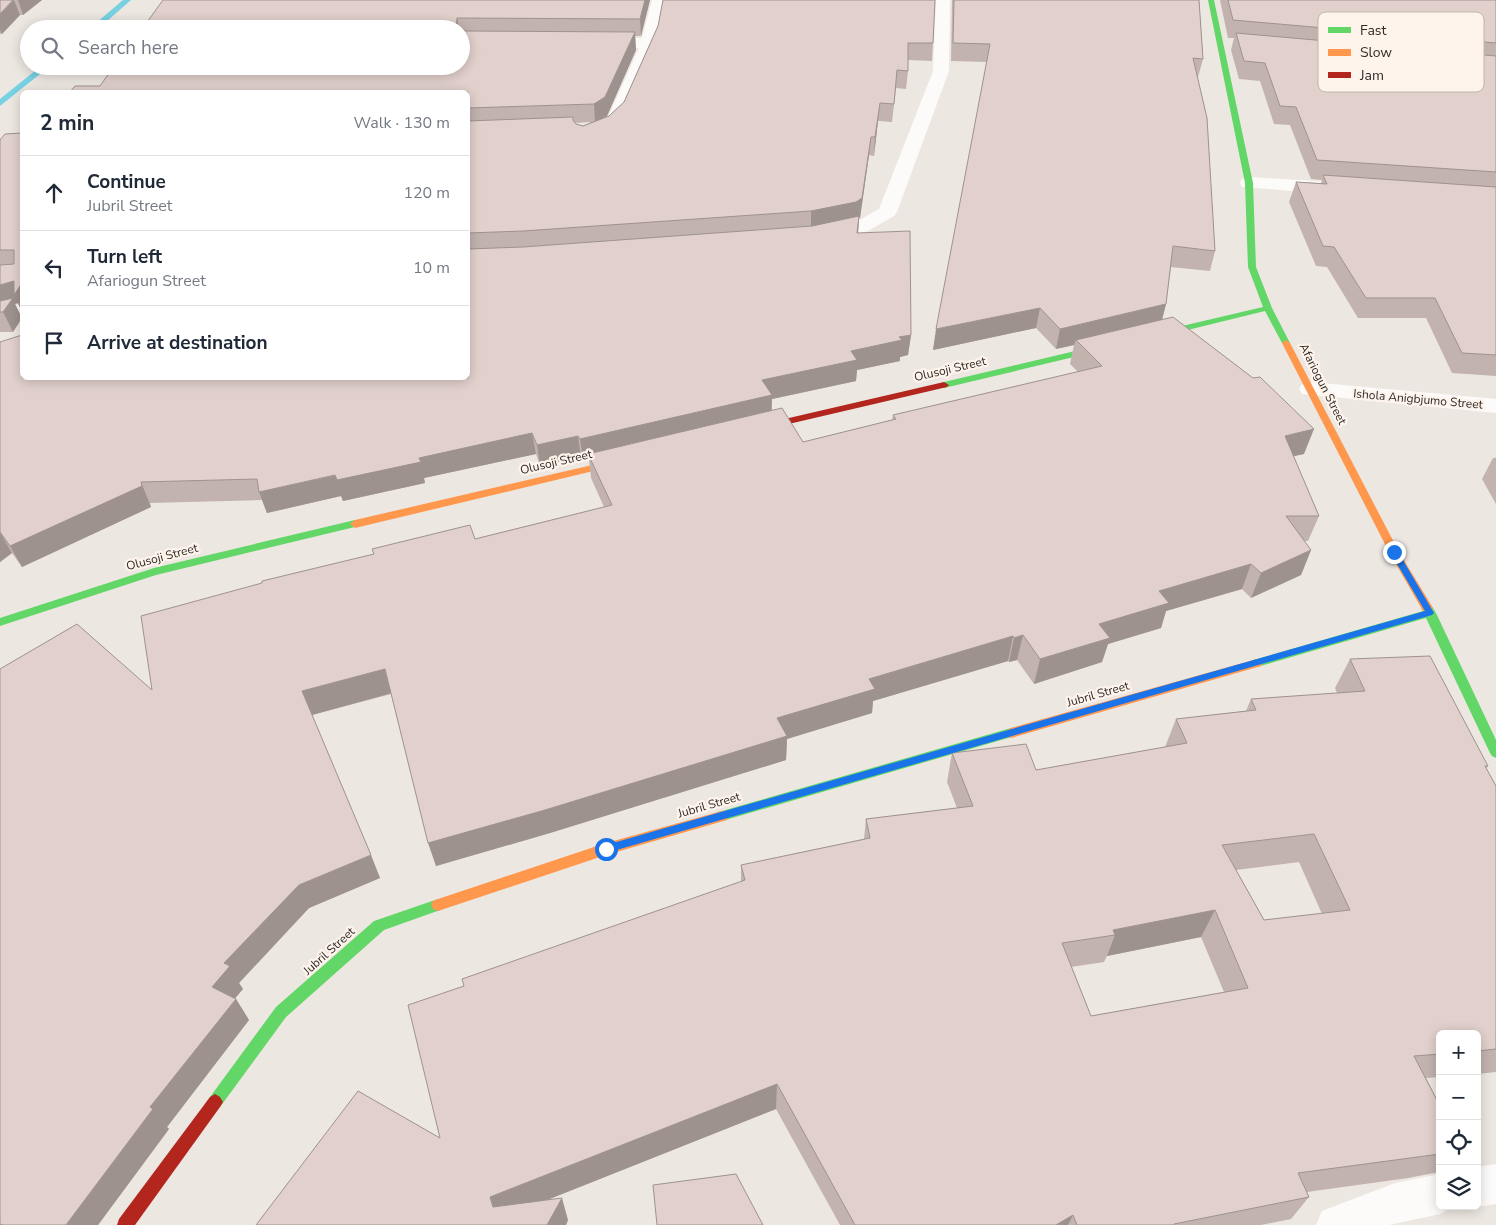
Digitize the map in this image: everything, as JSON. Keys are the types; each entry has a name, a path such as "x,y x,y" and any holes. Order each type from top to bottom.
{"street":[{"path":"585,138 615,120 649,43 659,0"},
{"path":"806,238 861,227 887,212 941,71 943,0"},
{"name":"Afariogun Street","path":"1211,0 1249,183 1252,268 1268,308 1394,552 1430,613 1496,753"},
{"path":"580,42 649,43"},
{"path":"1221,44 1240,46"},
{"path":"1249,183 1348,189"},
{"path":"1142,338 1268,308"},
{"path":"0,317 20,310"},
{"name":"Olusoji Street","path":"745,432 1123,342"},
{"name":"Ishola Anigbjumo Street","path":"1310,389 1496,406"},
{"name":"Olusoji Street","path":"0,622 154,572 638,457"},
{"name":"Jubril Street","path":"125,1225 281,1012 379,925 606,849 1430,613"},
{"path":"1481,1186 1496,1184"},
{"path":"1336,1225 1395,1203 1436,1195"}],"building":[{"path":"0,0 13,0 0,14"},
{"path":"163,0 645,0 640,19 149,20"},
{"path":"663,0 935,0 933,43 908,43 908,71 897,70 894,104 880,103 875,137 871,137 862,198 856,202 811,211 470,233 470,121 573,117 576,124 583,126 609,116 624,102 658,26"},
{"path":"954,0 1199,0 1203,59 1193,58 1207,118 1215,251 1173,246 1166,304 1060,329 1040,308 936,329 990,44 953,43"},
{"path":"1228,0 1496,0 1496,43 1484,42 1484,12 1318,12 1318,27 1233,20"},
{"path":"470,31 635,32 605,97 594,104 470,108 470,90 72,90 75,86 100,86 108,75 470,75"},
{"path":"1236,33 1318,40 1318,92 1484,92 1484,55 1496,56 1496,172 1317,160 1296,107 1280,106 1265,63 1244,61"},
{"path":"20,133 20,286 14,295 14,281 0,285 0,265 14,264 14,250 0,250 0,140 5,134"},
{"path":"1323,175 1496,187 1496,355 1462,353 1435,298 1366,298 1334,247 1323,246 1296,182 1327,184"},
{"path":"859,216 857,233 910,231 911,335 899,337 902,340 851,351 857,360 762,380 772,395 580,439 578,436 537,445 532,433 419,458 421,462 337,480 335,475 259,492 257,479 141,482 142,486 10,546 0,532 0,342 20,336 20,380 470,380 470,249 523,247 812,226"},
{"path":"13,298 3,312 0,312 0,301"},
{"path":"1173,317 1253,378 1260,377 1314,429 1285,436 1319,516 1286,516 1311,550 1261,573 1251,564 1159,591 1169,603 1099,624 1110,638 1040,659 1023,635 1014,638 1013,636 869,679 875,689 777,718 787,736 545,810 428,843 385,669 302,691 371,855 299,885 224,963 230,966 212,987 236,999 150,1107 153,1109 66,1225 0,1224 0,669 77,624 152,690 141,616 262,583 262,581 374,554 372,549 470,525 475,539 612,505 588,454 782,408 803,442 896,419 893,415 1102,366 1076,340"},
{"path":"1430,656 1488,766 1485,766 1496,786 1496,1049 1481,1051 1481,1030 1436,1030 1436,1054 1414,1056 1436,1098 1436,1155 1298,1173 1309,1197 1174,1225 1077,1225 1073,1215 1056,1225 855,1225 777,1084 490,1197 493,1207 562,1198 547,1225 256,1225 358,1091 440,1138 408,1005 464,986 462,979 745,880 741,865 870,838 866,819 973,806 952,753 1026,744 1036,770 1187,743 1176,719 1256,710 1251,699 1365,691 1350,659","holes":["1314,834 1350,910 1264,920 1222,845","1215,910 1248,988 1091,1016 1062,943 1115,935 1113,930"]},
{"path":"736,1174 763,1225 657,1225 653,1185"}],"waterway":[{"path":"104,20 127,0"},
{"path":"0,103 35,75"}],"traffic: fast":[{"path":"1211,0 1249,183 1252,267 1268,308 1286,343"},
{"path":"1151,336 1268,308"},
{"path":"944,385 1109,346"},
{"path":"0,622 154,572 355,524"},
{"path":"1427,608 1496,753"},
{"path":"1257,663 1430,613"},
{"path":"722,816 1011,733"},
{"path":"215,1102 281,1012 379,925 438,905"}],"traffic: slow":[{"path":"1286,343 1394,552 1427,608"},
{"path":"355,524 627,460"},
{"path":"1011,733 1257,663"},
{"path":"438,905 606,849 722,816"}],"traffic: jam":[{"path":"754,429 944,385"},
{"path":"125,1225 215,1102"}],"route":[{"path":"606,849 1430,613 1394,552"}]}
